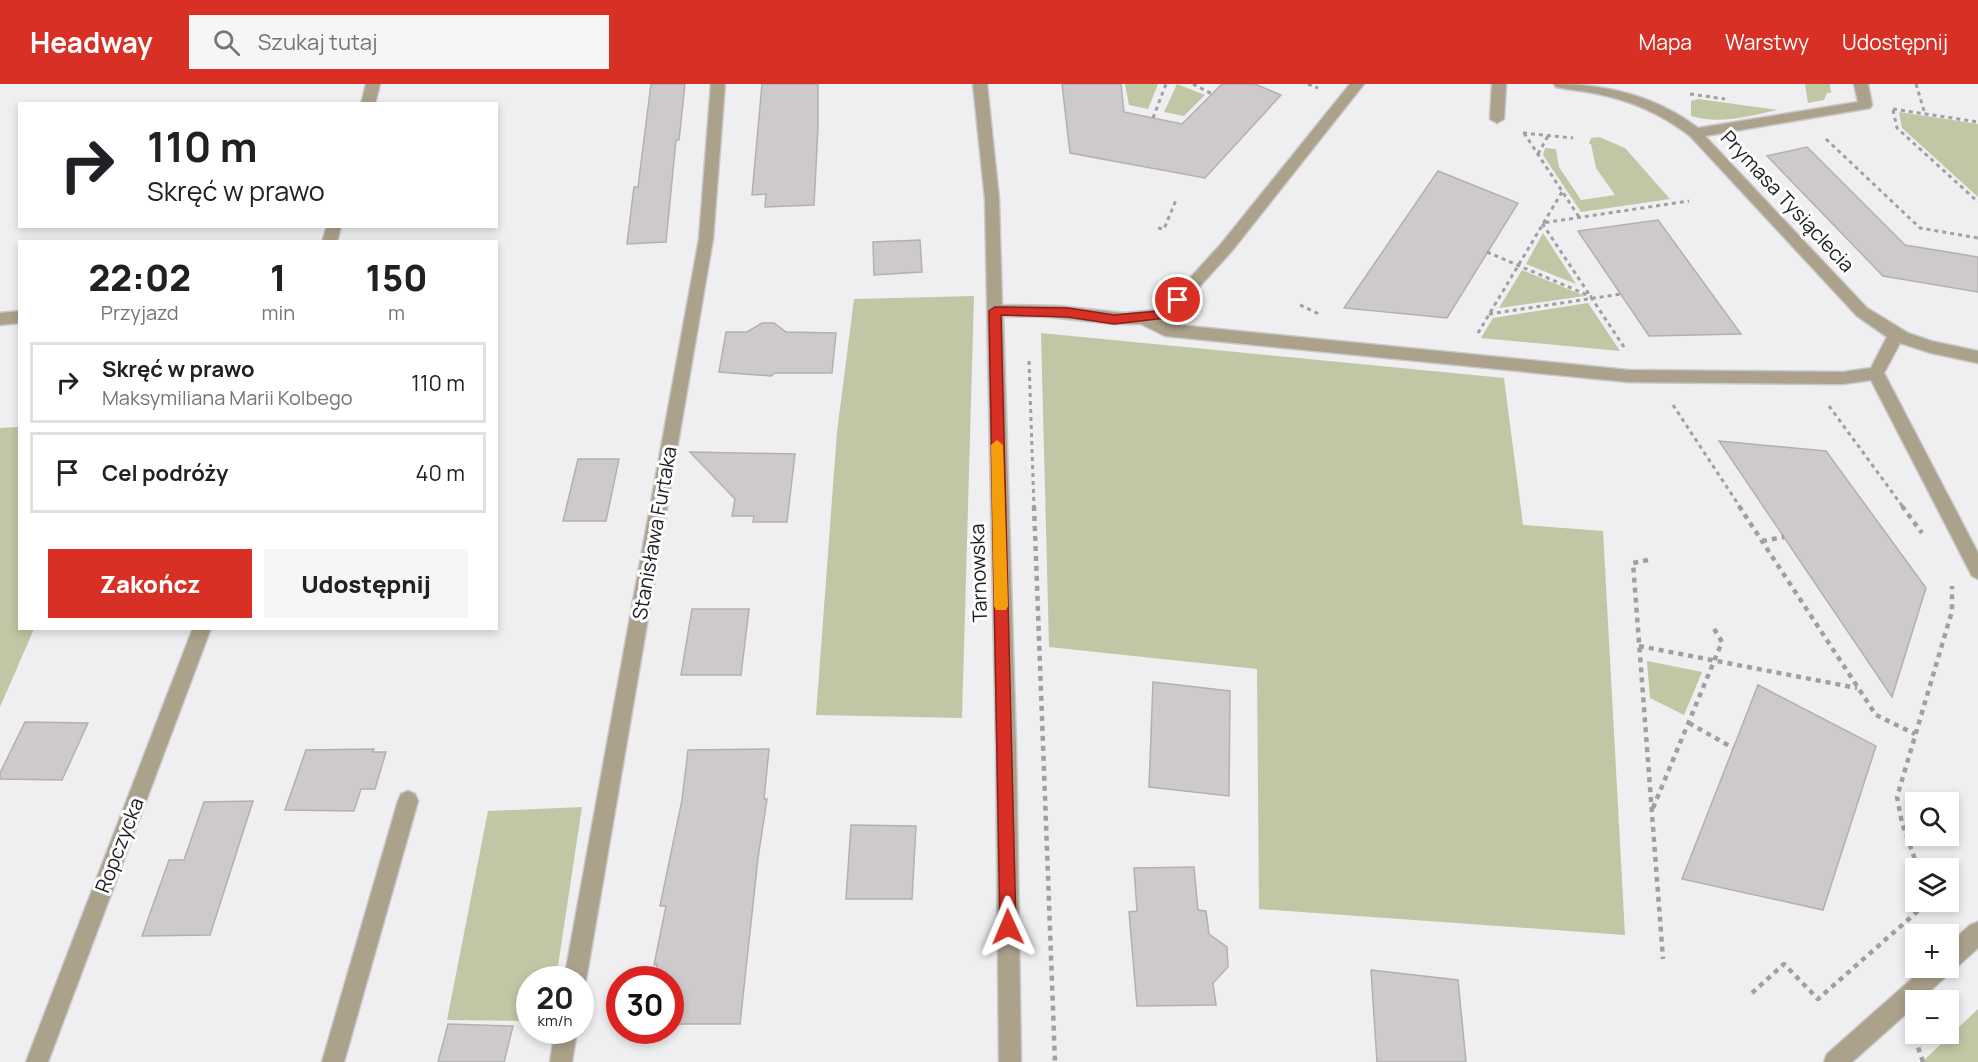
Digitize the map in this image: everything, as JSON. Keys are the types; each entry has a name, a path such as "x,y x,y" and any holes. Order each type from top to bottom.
{"street":[{"path":"368,102 373,84"},
{"name":"Stanisława Furtaka","path":"577,966 706,239 718,84"},
{"name":"Tarnowska","path":"980,84 992,199 1006,746 1010,1062"},
{"path":"995,311 1068,312 1114,320 1162,315 1194,286 1357,84"},
{"path":"1497,118 1499,84"},
{"name":"Prymasa Tysiąclecia","path":"1561,84 1641,100 1680,120 1695,133 1862,312 1895,336 1921,345 1978,357"},
{"path":"1695,133 1865,105 1861,84"},
{"path":"0,319 18,317"},
{"path":"1144,318 1165,330 1628,376 1832,378 1876,373"},
{"path":"1876,373 1895,336"},
{"path":"1876,373 1978,571"},
{"name":"Ropczycka","path":"36,1062 201,630"},
{"path":"333,1062 408,801"},
{"path":"1959,950 1978,933"},
{"path":"1835,1062 1929,978"},
{"path":"561,1062 564,1044"}],"path":[{"path":"1154,118 1166,84"},
{"path":"1193,84 1212,94"},
{"path":"1308,84 1318,88"},
{"path":"1916,84 1925,114"},
{"path":"1865,105 1978,122"},
{"path":"1893,110 1897,128 1978,202"},
{"path":"1573,138 1524,133 1579,217"},
{"path":"1538,154 1548,136"},
{"path":"1825,138 1920,228 1978,238"},
{"path":"1474,340 1562,192"},
{"path":"1158,228 1164,229 1176,200"},
{"path":"1542,223 1689,201"},
{"path":"1542,223 1629,356"},
{"path":"1487,252 1592,298"},
{"path":"1488,314 1621,294"},
{"path":"1028,311 1055,1062"},
{"path":"1671,402 1876,715 1915,734"},
{"path":"1827,402 1929,541"},
{"path":"1762,541 1784,537"},
{"path":"1648,560 1633,563 1663,959"},
{"path":"1914,858 1902,823 1897,797 1952,611 1953,586 1951,581"},
{"path":"1652,811 1722,642 1713,627"},
{"path":"1639,646 1858,688"},
{"path":"1689,723 1733,748"},
{"path":"1752,993 1784,964 1818,999 1917,912"},
{"path":"1917,1044 1923,1062"}],"green space":[{"path":"1125,84 1158,84 1148,109 1129,105"},
{"path":"1177,84 1205,95 1184,116 1164,112"},
{"path":"1805,84 1830,84 1831,93 1827,93 1824,100 1808,103"},
{"path":"1698,99 1778,110 1734,119 1702,119 1691,116 1691,101"},
{"path":"1899,112 1978,124 1978,197 1902,128"},
{"path":"1599,137 1625,148 1670,199 1581,212 1543,155 1545,148 1556,149 1559,167 1581,200 1615,195 1596,168 1591,144 1589,144 1591,138"},
{"path":"1543,233 1576,284 1526,264"},
{"path":"1522,270 1585,296 1499,308"},
{"path":"974,296 962,718 816,715 837,432 854,299"},
{"path":"1588,303 1620,351 1481,338 1493,318"},
{"path":"1041,333 1504,378 1523,525 1603,531 1625,935 1259,909 1257,669 1049,647"},
{"path":"18,427 18,630 34,630 0,707 0,428"},
{"path":"1647,661 1702,672 1684,715 1650,698"},
{"path":"582,807 558,966 516,966 516,1021 447,1020 488,811"},
{"path":"1978,1009 1978,1062 1922,1062 1941,1044 1959,1044 1959,1027"}],"building":[{"path":"651,84 685,84 679,140 676,140 666,242 627,244 634,187 638,187"},
{"path":"762,84 818,84 814,205 765,207 766,194 752,195"},
{"path":"1062,84 1121,84 1124,112 1182,124 1222,84 1255,84 1281,95 1205,178 1070,153"},
{"path":"1807,147 1905,245 1978,257 1978,292 1883,276 1767,156"},
{"path":"1438,171 1518,203 1447,318 1344,308"},
{"path":"1658,220 1741,334 1649,336 1578,231"},
{"path":"920,240 922,272 874,275 873,242"},
{"path":"762,323 774,323 786,332 836,333 832,373 775,373 771,376 719,372 726,332 747,332"},
{"path":"1719,441 1826,451 1926,588 1892,697"},
{"path":"690,452 795,454 787,522 753,522 754,516 732,516 735,499"},
{"path":"578,459 619,459 606,521 563,521"},
{"path":"692,609 749,609 741,675 681,675"},
{"path":"1153,682 1230,691 1229,796 1149,787"},
{"path":"1758,685 1876,746 1823,910 1682,879"},
{"path":"25,722 88,723 62,780 0,779 0,773"},
{"path":"374,749 372,752 386,752 375,789 361,789 354,811 285,810 306,750"},
{"path":"769,749 764,799 767,799 758,858 740,1024 684,1024 684,966 654,965 666,906 660,906 682,800 688,750"},
{"path":"253,801 210,935 142,936 169,860 184,860 204,802"},
{"path":"851,825 916,826 912,899 846,899"},
{"path":"1194,867 1198,910 1206,911 1209,934 1227,947 1228,967 1213,983 1216,1005 1137,1006 1129,912 1137,911 1134,868"},
{"path":"1371,970 1458,980 1466,1062 1377,1062"},
{"path":"448,1024 513,1026 504,1062 438,1062"}],"slow traffic":[{"path":"997,445 1001,606"}],"route":[{"path":"1008,927 1006,746 995,311 1068,312 1114,320 1162,315 1178,300"}]}
